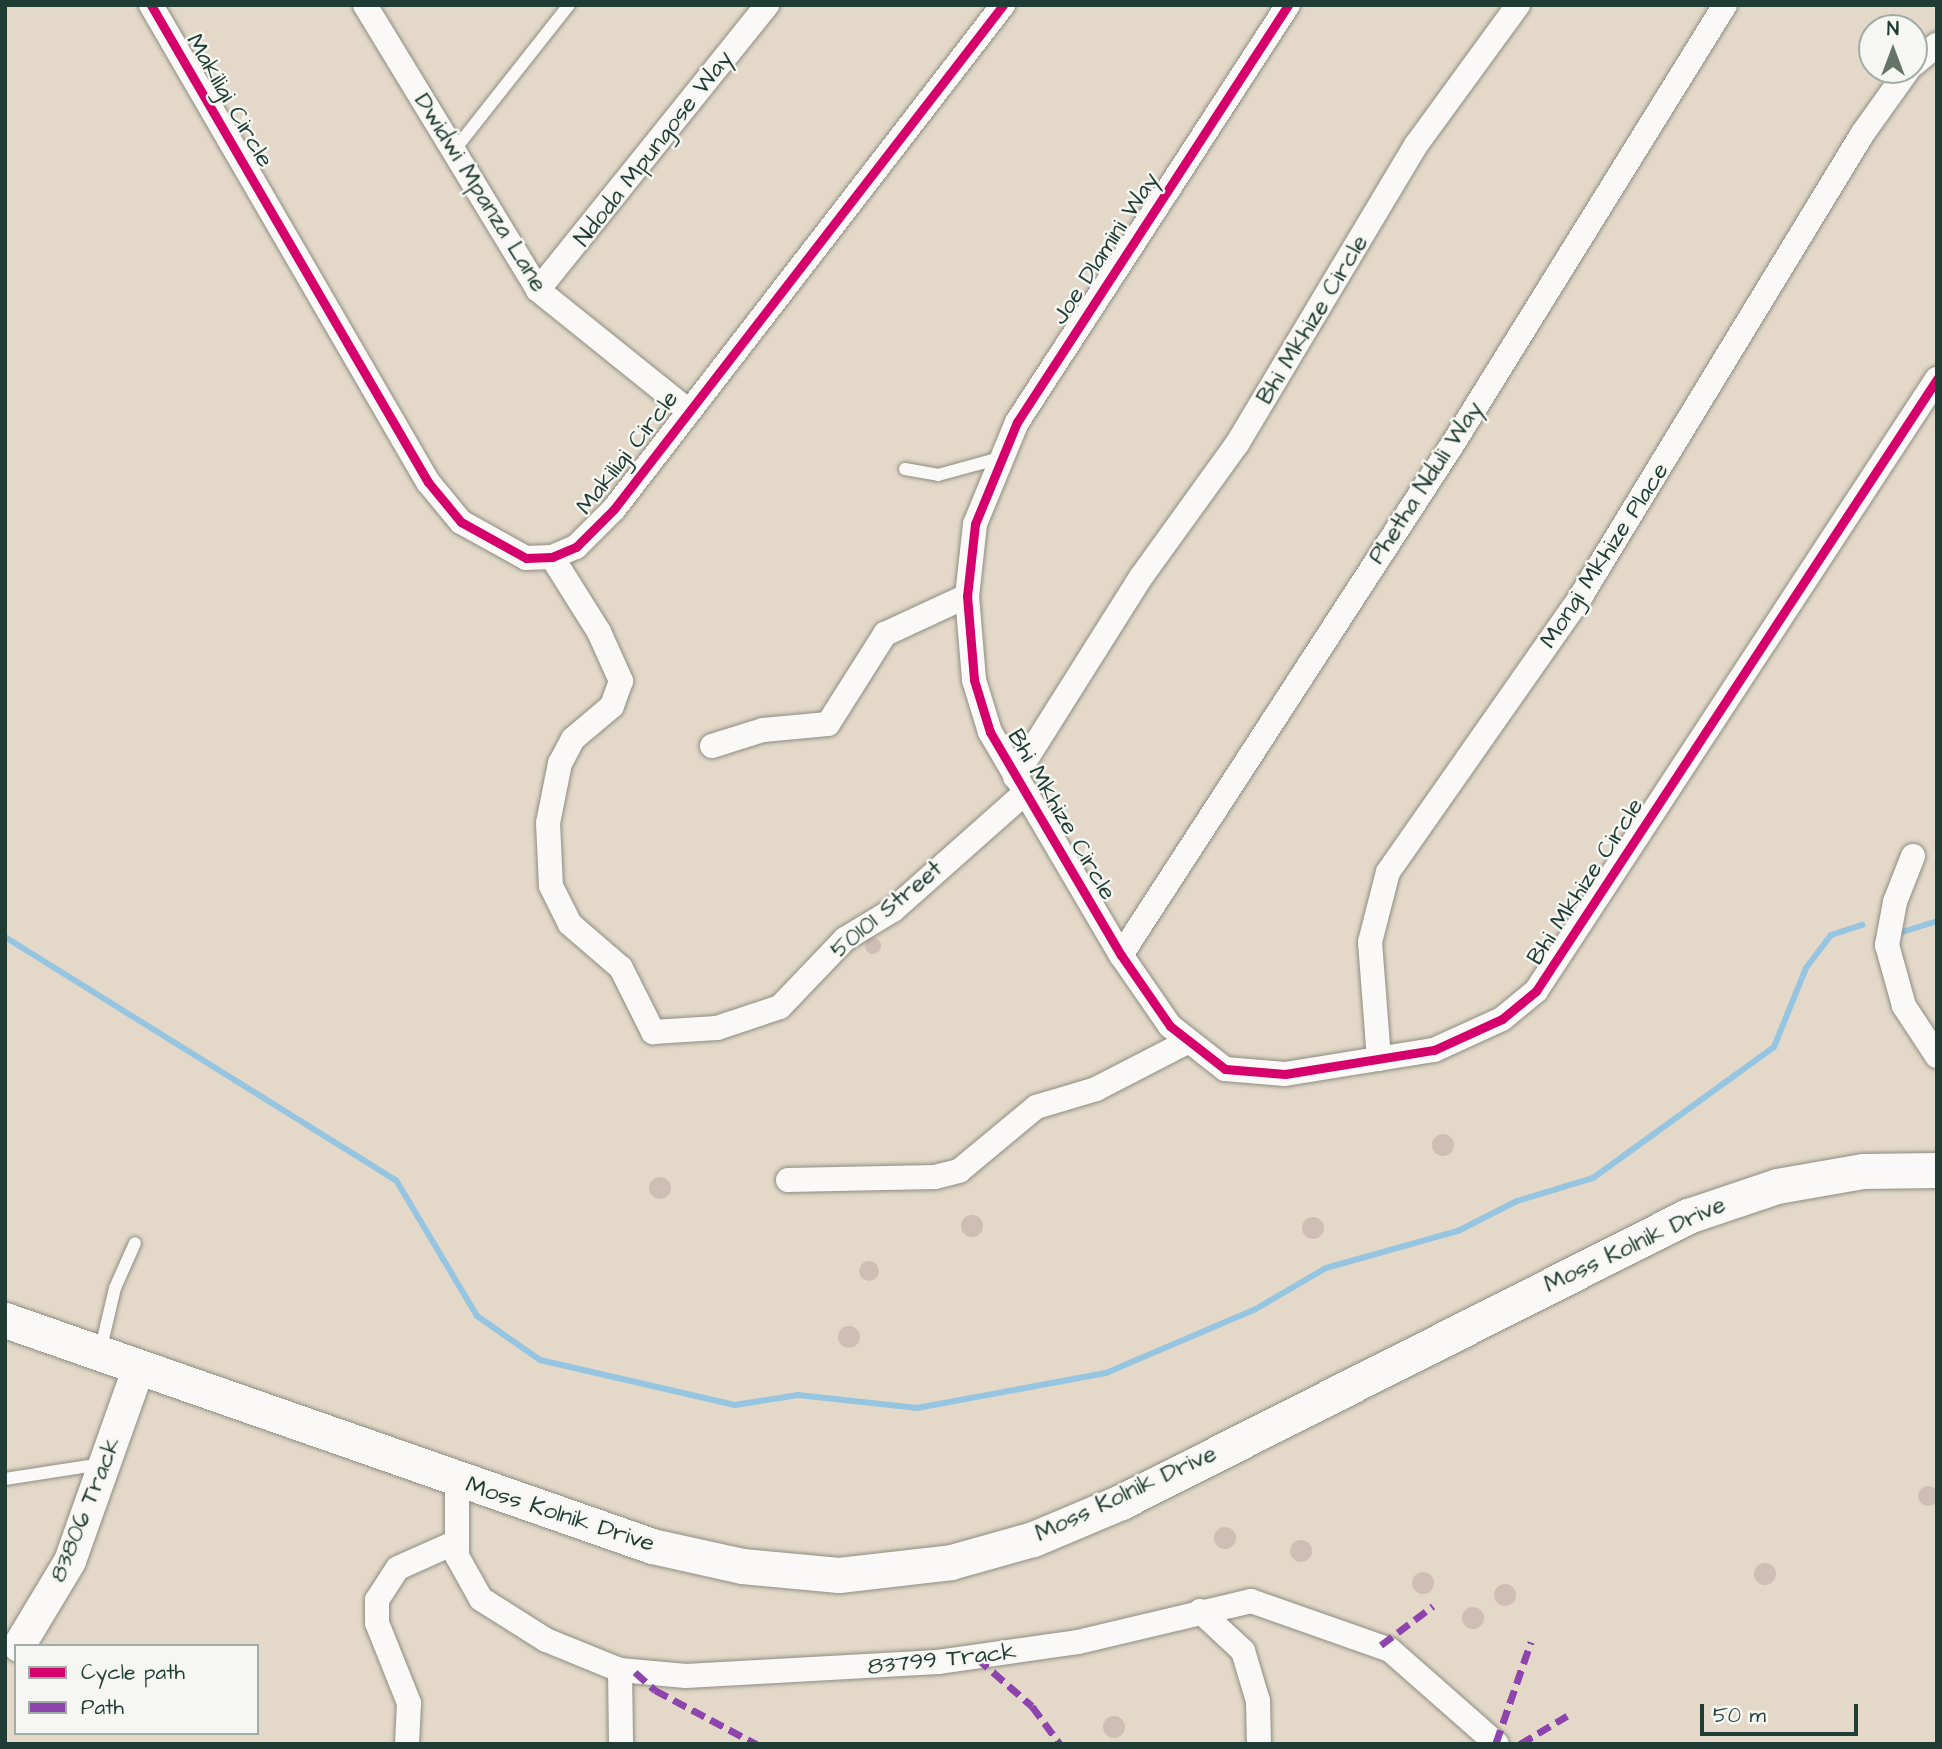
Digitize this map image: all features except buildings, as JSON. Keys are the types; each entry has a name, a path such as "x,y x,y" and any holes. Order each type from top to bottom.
{"main road":[{"name":"Moss Kolnik Drive","path":"5,1320 457,1481 652,1546 742,1566 839,1575 951,1562 1033,1538 1121,1502 1688,1216 1777,1186 1863,1171 1937,1170"}],"street":[{"name":"Makiligi Circle","path":"151,5 428,482 461,522 488,542 526,558 552,557 576,547 614,509 687,410 1003,5"},
{"name":"Dwidwi Mpanza Lane","path":"365,5 452,153 538,290 687,410"},
{"name":"Ndoda Mpungose Way","path":"538,290 767,5"},
{"name":"Joe Dlamini Way","path":"975,524 1017,422 1288,5"},
{"name":"Bhi Mkhize Circle","path":"1020,785 1141,577 1237,444 1416,145 1518,5"},
{"name":"Phetha Nduli Way","path":"1121,956 1476,407 1725,5"},
{"name":"Mongi Mkhize Place","path":"1379,1059 1370,942 1388,872 1581,596 1863,133 1898,84"},
{"name":"Bhi Mkhize Circle","path":"975,524 967,596 974,680 990,732 1121,956 1185,1043 1225,1069 1273,1073 1379,1059 1434,1050 1474,1034 1536,991 1937,379"},
{"name":"50101 Street","path":"552,557 599,632 621,681 617,699 573,739 560,762 548,823 551,886 570,924 627,977 649,1029 664,1033 753,1019 794,998 845,939 893,910 1020,785"},
{"path":"712,746 763,730 828,724 885,634 967,596"},
{"path":"1913,856 1895,902 1887,945 1904,1006 1937,1056"},
{"path":"788,1180 935,1177 959,1171 1036,1107 1096,1089 1185,1043"},
{"name":"83806 Track","path":"19,1644 70,1561 139,1367"},
{"name":"83799 Track","path":"457,1481 454,1543 465,1578 504,1618 620,1670 686,1676 938,1662 1078,1642 1251,1601 1365,1636 1413,1667 1497,1744"},
{"path":"407,1744 409,1703 377,1623 377,1600 398,1568 454,1543"},
{"path":"1200,1611 1242,1651 1258,1701 1259,1744"},
{"path":"620,1670 621,1744"}],"lane":[{"path":"452,153 569,5"},
{"path":"905,469 938,475 1000,458"},
{"path":"99,1353 115,1288 135,1243"},
{"path":"5,1479 106,1463"}],"waterway":[{"path":"1896,934 1937,921"},
{"path":"5,937 396,1180 477,1316 540,1360 735,1405 798,1395 917,1408 1106,1373 1254,1310 1326,1268 1458,1231 1517,1201 1593,1178 1774,1047 1806,968 1831,935 1862,925"}],"marked path":[{"path":"1381,1645 1433,1606"},
{"path":"1496,1743 1531,1642"},
{"path":"977,1658 1032,1706 1060,1744"},
{"path":"635,1672 655,1690 756,1744"},
{"path":"1520,1744 1567,1716"}],"cycle path":[{"path":"151,5 428,482 461,522 526,558 552,557 576,547 614,509 1003,5"},
{"path":"1288,5 1017,422 975,524 967,596 974,680 990,732 1121,955 1170,1026 1225,1069 1285,1074 1434,1050 1502,1019 1536,991 1937,379"}]}
